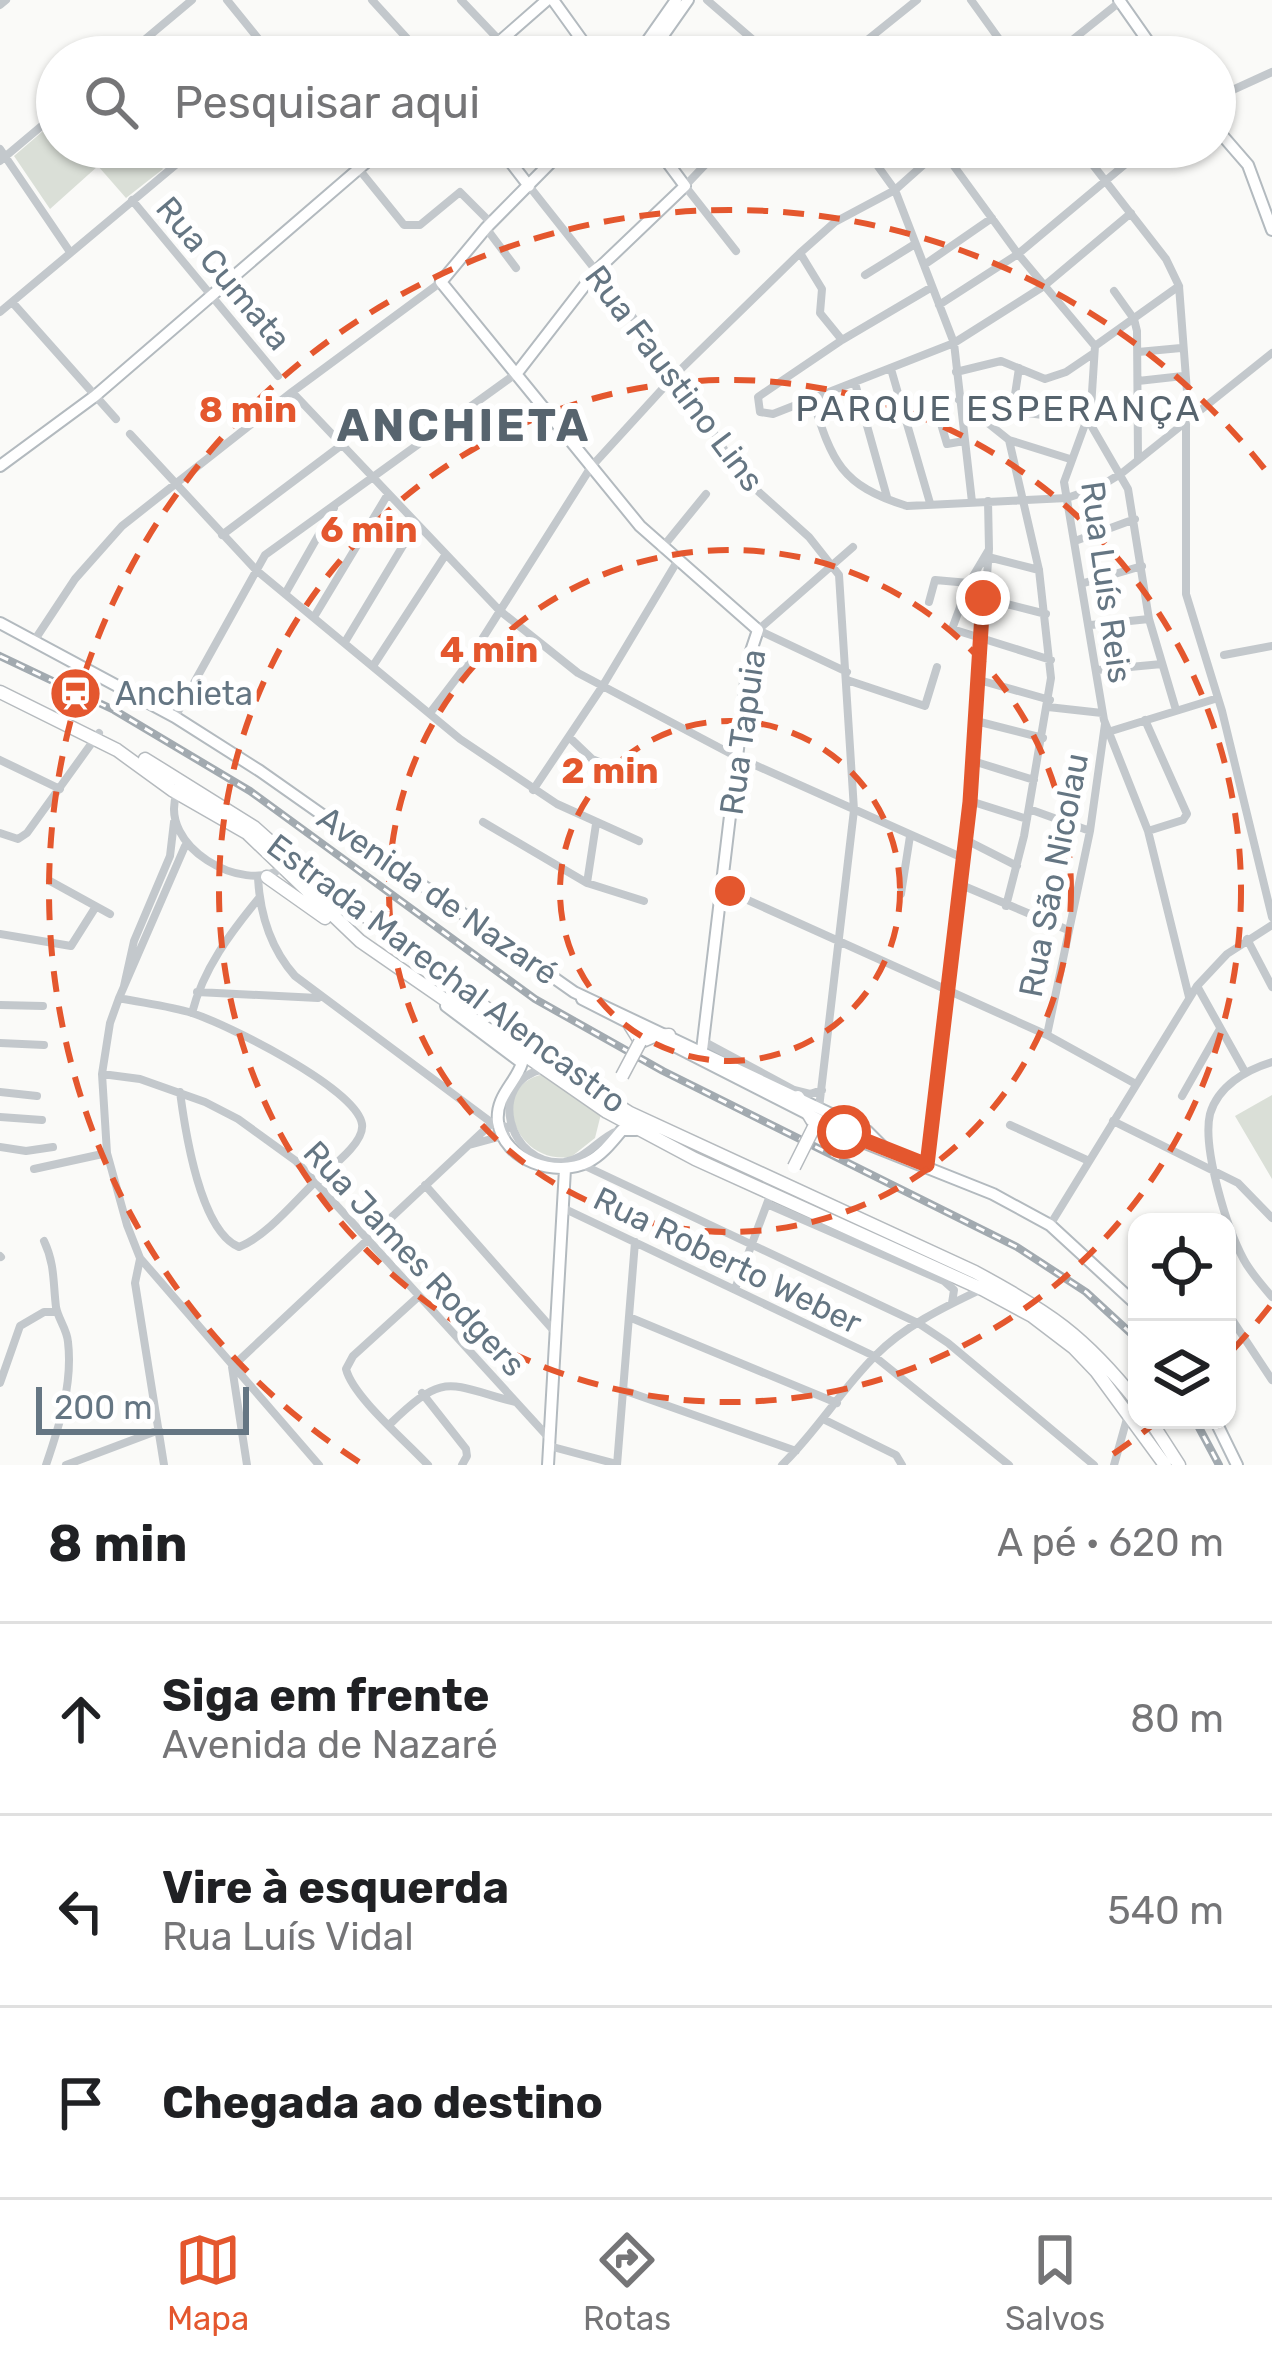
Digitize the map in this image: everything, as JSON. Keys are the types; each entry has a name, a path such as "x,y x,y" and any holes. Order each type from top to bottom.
{"main road":[{"path":"506,36 547,0 577,36"},
{"path":"651,36 676,0"},
{"path":"663,36 688,0"},
{"path":"1120,0 1145,36"},
{"path":"1236,151 1248,165 1272,230"},
{"path":"0,466 95,396 360,168"},
{"name":"Rua Faustino Lins","path":"515,168 529,186"},
{"path":"546,168 441,282 662,548 758,630"},
{"path":"517,373 596,271 685,186 672,168"},
{"name":"Avenida de Nazaré","path":"0,623 175,717 342,826 574,992 702,1046 798,1097"},
{"name":"Rua Tapuia","path":"702,1046 749,657 758,630"},
{"name":"Estrada Marechal Alencastro","path":"0,688 97,735 247,833 360,941 607,1112 743,1181 982,1289 1057,1333 1128,1406"},
{"name":"Estrada Marechal Alencastro","path":"184,790 254,827 311,878 630,1113 771,1192 796,1191 975,1272 1042,1309 1078,1335 1128,1405"},
{"path":"262,878 344,928"},
{"path":"360,941 375,932 371,920"},
{"path":"394,966 394,952 406,948"},
{"path":"574,992 645,1039 815,1119 993,1194 1049,1226 1128,1292"},
{"name":"Estrada Marechal Alencastro","path":"440,999 522,1063 502,1094 503,1129"},
{"path":"595,1091 613,1087 645,1039 669,1035"},
{"path":"798,1097 815,1119 874,1135 884,1148"},
{"path":"771,1192 793,1169 815,1119"},
{"path":"503,1129 527,1160 565,1165 583,1165 622,1130 640,1130"},
{"path":"548,1465 565,1165"},
{"path":"793,1169 796,1191"},
{"name":"Estrada Marechal Alencastro","path":"1143,1429 1165,1465"},
{"path":"1156,1429 1179,1465"},
{"path":"1219,1429 1237,1465"}],"street":[{"path":"149,36 192,0"},
{"path":"226,0 256,36"},
{"path":"372,0 405,36"},
{"path":"460,0 495,36"},
{"path":"707,0 749,36"},
{"path":"871,36 905,4 917,0"},
{"path":"971,0 997,36"},
{"path":"1077,36 1120,0"},
{"path":"1236,88 1272,72"},
{"path":"36,129 2,156 70,252"},
{"path":"0,312 171,168"},
{"path":"702,168 685,186 736,251"},
{"path":"879,168 895,190 954,343 972,502"},
{"path":"430,713 591,467 677,373 800,253 836,222 895,190 919,168"},
{"path":"956,168 1095,349"},
{"path":"1049,1226 1197,986 1227,954 1272,921 1218,698 1186,594 1188,421 1179,286 1166,259 1095,168"},
{"path":"939,305 1018,254 1119,168"},
{"path":"358,170 402,224 421,224 460,192 489,225 516,268"},
{"name":"Rua Faustino Lins","path":"529,186 677,373 740,475 833,562"},
{"name":"Rua Cumata","path":"132,200 278,376"},
{"path":"932,286 758,397 760,412 769,415 954,343 1044,286 1131,213"},
{"path":"924,265 992,218"},
{"path":"865,275 915,244"},
{"path":"800,253 822,289 820,313 842,340"},
{"path":"34,641 95,554 174,482 441,282"},
{"path":"956,372 1001,361 1037,377 1053,378 1179,286"},
{"path":"1114,292 1134,319 1138,460"},
{"path":"12,302 116,419"},
{"path":"1138,352 1181,348"},
{"name":"Rua Luís Reis","path":"1095,349 1091,408 1064,477 1067,498 1105,723 1148,831 1189,998"},
{"path":"812,398 836,464 887,500 907,506 1067,498 1122,473 1272,353"},
{"path":"1019,368 1014,401 1020,412 1058,418 1091,408"},
{"path":"891,370 930,503"},
{"path":"175,717 269,552 517,373"},
{"path":"1138,381 1183,376"},
{"path":"855,383 887,500"},
{"name":"Rua Cumata","path":"292,392 500,610 560,660 737,757 963,858"},
{"path":"958,399 1009,440 1070,459"},
{"path":"939,417 947,444 964,441"},
{"path":"1088,420 1122,473 1135,519 1149,619 1176,710"},
{"path":"130,434 256,570 460,739 533,790 639,841"},
{"path":"1006,906 1043,738 1051,660 1039,570 1009,440"},
{"path":"222,535 343,445"},
{"path":"314,617 388,494"},
{"path":"662,548 706,494"},
{"path":"285,594 338,501"},
{"path":"927,1165 970,802 988,502"},
{"path":"1075,541 1135,519"},
{"path":"344,642 416,524"},
{"path":"853,547 758,630 847,676 925,706 937,667"},
{"path":"988,553 1039,570"},
{"path":"988,553 969,583 952,629 1051,660"},
{"path":"373,666 446,554"},
{"path":"533,790 678,560"},
{"path":"815,1119 854,810 842,586 833,562"},
{"path":"1084,583 1142,566"},
{"path":"929,602 935,580 969,583"},
{"path":"983,598 1046,614"},
{"path":"1091,625 1149,619"},
{"path":"1224,655 1272,646"},
{"path":"1098,670 1162,664"},
{"path":"979,680 1105,723 1145,720 1218,698"},
{"path":"1145,720 1186,814 1183,820 1148,831"},
{"path":"976,721 1043,738"},
{"name":"Rua São Nicolau","path":"1047,1035 1090,831 1105,723"},
{"path":"0,833 22,838 97,735"},
{"path":"568,737 592,759 656,784"},
{"path":"0,760 60,789"},
{"path":"973,761 1034,780"},
{"path":"184,790 168,862 110,1024 101,1074 107,1153 140,1258 319,1465"},
{"path":"970,802 1090,831"},
{"path":"174,822 185,846 210,861 262,878 283,868"},
{"path":"483,822 587,883 644,902"},
{"path":"587,883 596,824"},
{"path":"902,894 910,836"},
{"path":"966,840 1017,866"},
{"path":"133,958 185,846"},
{"path":"262,878 260,898 276,950 295,976 503,1129"},
{"path":"50,881 110,914"},
{"path":"958,884 1068,930"},
{"path":"721,888 946,987 1134,1083"},
{"path":"192,1013 197,992 228,937 260,898"},
{"path":"0,934 67,946 75,943 94,908"},
{"path":"1247,939 1272,987"},
{"path":"1197,986 1245,1072"},
{"path":"197,992 320,998"},
{"path":"122,993 192,1013 285,1057 333,1091 358,1116 362,1131 358,1140 244,1246 230,1243 213,1218 192,1160 180,1092"},
{"path":"0,1005 43,1006"},
{"path":"1181,1096 1221,1028"},
{"path":"0,1042 44,1045"},
{"name":"Avenida de Nazaré","path":"702,1046 794,1090 810,1094 822,1090"},
{"path":"1272,1062 1245,1072 1216,1100 1210,1117 1215,1174 1241,1255 1272,1297"},
{"path":"503,1129 512,1094 526,1077 546,1069"},
{"name":"Rua James Rodgers","path":"101,1074 140,1079 180,1092 238,1119 296,1160 549,1442"},
{"path":"0,1092 38,1096"},
{"path":"605,1134 607,1112"},
{"path":"0,1117 42,1120"},
{"path":"1113,1121 1238,1183 1272,1218"},
{"path":"1010,1124 1088,1161"},
{"path":"232,1366 467,1145 503,1129"},
{"path":"467,1145 503,1129"},
{"path":"565,1165 605,1134 622,1130"},
{"path":"0,1147 26,1151 53,1147"},
{"path":"34,1169 107,1153"},
{"path":"583,1165 918,1323 1094,1465"},
{"path":"425,1185 555,1333"},
{"path":"735,1289 771,1192 944,1281 954,1290 952,1304"},
{"name":"Rua Roberto Weber","path":"562,1207 874,1356 1009,1465"},
{"path":"44,1241 54,1267 56,1312 66,1330 69,1361 63,1406 46,1465"},
{"path":"549,1442 619,1465 635,1242"},
{"path":"140,1258 135,1283 164,1465"},
{"path":"782,1465 825,1420 874,1356 918,1323 982,1289"},
{"path":"419,1296 353,1356 346,1369 350,1381 428,1465"},
{"path":"0,1383 20,1326 44,1312 56,1312"},
{"path":"629,1317 837,1403"},
{"path":"1233,1321 1272,1380"},
{"path":"232,1366 247,1465"},
{"path":"390,1424 422,1394 441,1386 517,1402"},
{"path":"623,1390 796,1451"},
{"path":"422,1394 466,1449 462,1465"},
{"path":"825,1420 912,1465"},
{"path":"1114,1465 1128,1427"},
{"path":"66,1465 159,1430"},
{"path":"1121,1447 1147,1437"}],"shaded area":[{"path":"36,137 36,168 96,168 50,209 14,156"},
{"path":"100,168 163,169 126,198"},
{"path":"544,1074 601,1114 595,1138 571,1157 535,1149 515,1123 516,1093 526,1081"},
{"path":"1272,1095 1272,1179 1235,1116"}],"railway":[{"path":"0,656 114,710 250,791 535,999 663,1071 1017,1247 1086,1292 1128,1331"},
{"path":"1200,1429 1219,1465"}],"place":[{"name":"Anchieta","path":"76,693"}],"district":[{"name":"PARQUE ESPERANÇA","path":"999,408"},
{"name":"ANCHIETA","path":"464,425"}],"route":[{"path":"844,1132 927,1165 970,802 983,598"}]}
